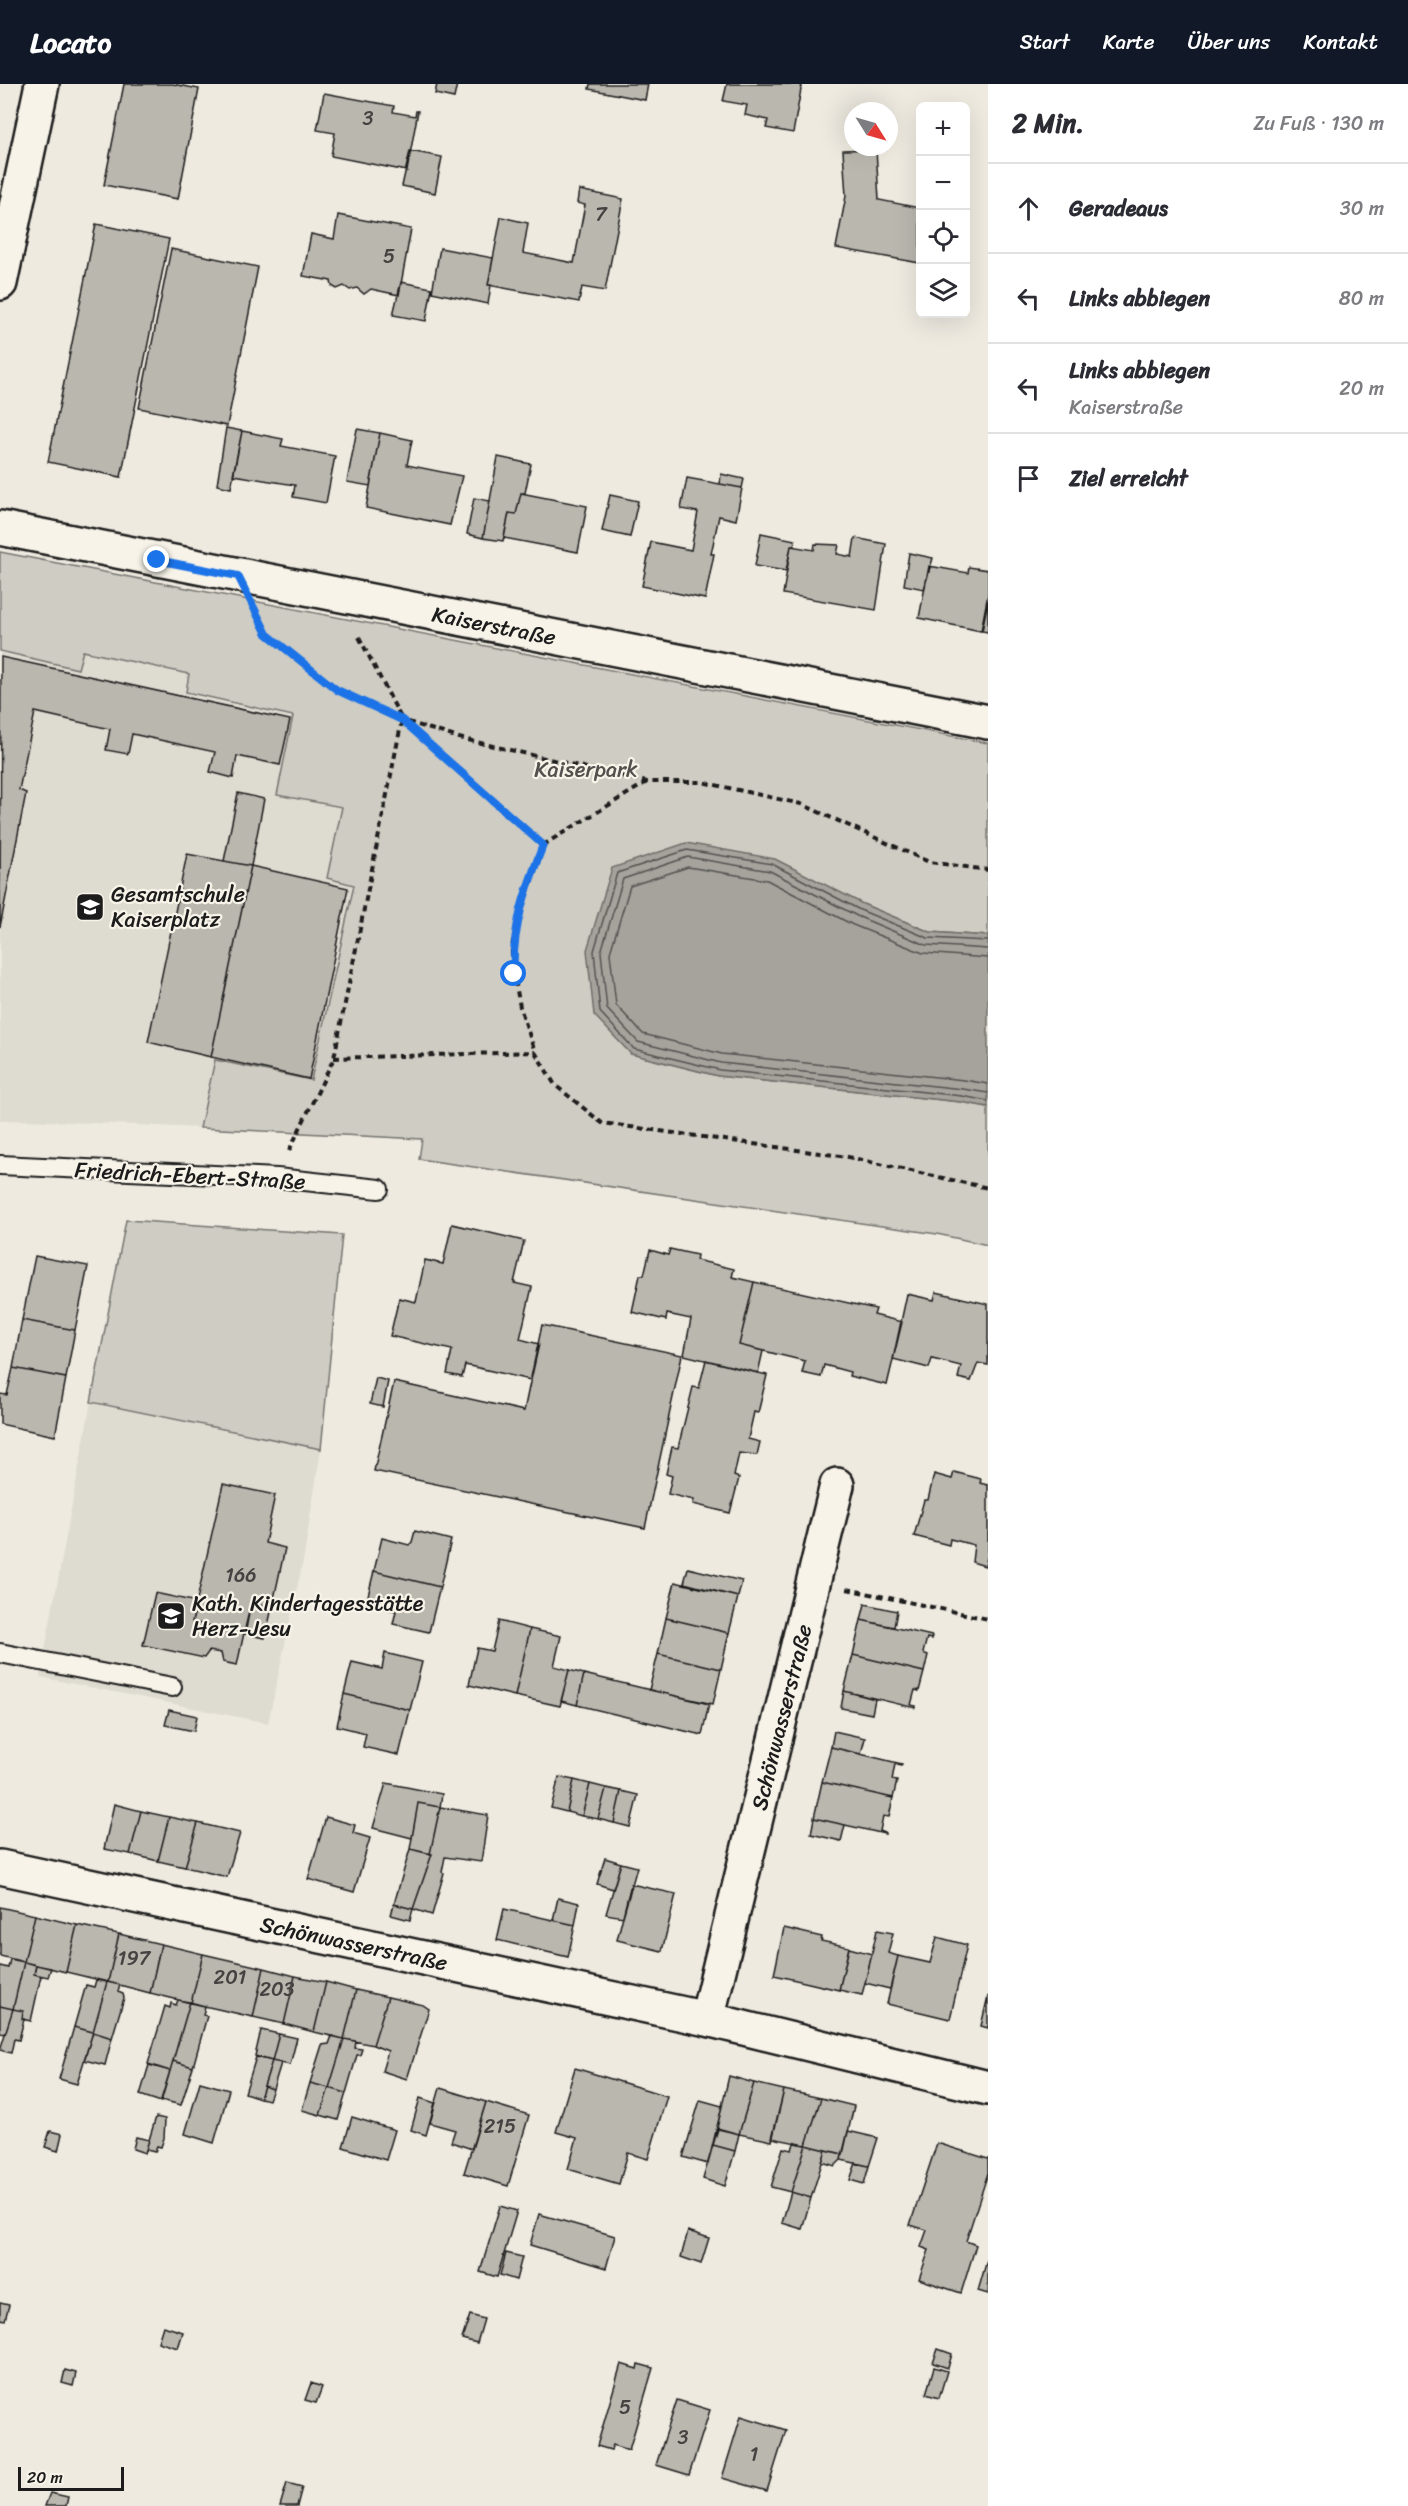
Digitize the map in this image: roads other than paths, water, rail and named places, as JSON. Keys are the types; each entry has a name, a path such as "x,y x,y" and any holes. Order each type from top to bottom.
{"street":[{"path":"0,284 42,84"},
{"name":"Kaiserstraße","path":"0,528 988,723"},
{"name":"Schönwasserstraße","path":"707,2019 837,1485"},
{"name":"Schönwasserstraße","path":"0,1868 707,2019 988,2088"}],"lane":[{"name":"Friedrich-Ebert-Straße","path":"0,1165 277,1178 379,1189"},
{"path":"0,1653 172,1687"}],"water":[{"path":"686,843 775,859 863,904 930,932 988,936 988,1107 961,1102 718,1076 631,1054 594,1015 587,950 612,868"}],"place":[{"name":"Gesamtschule Kaiserplatz","path":"90,907"},
{"name":"Kath. Kindertagesstätte Herz-Jesu","path":"171,1616"}],"park label":[{"name":"Kaiserpark","path":"586,769"}]}
